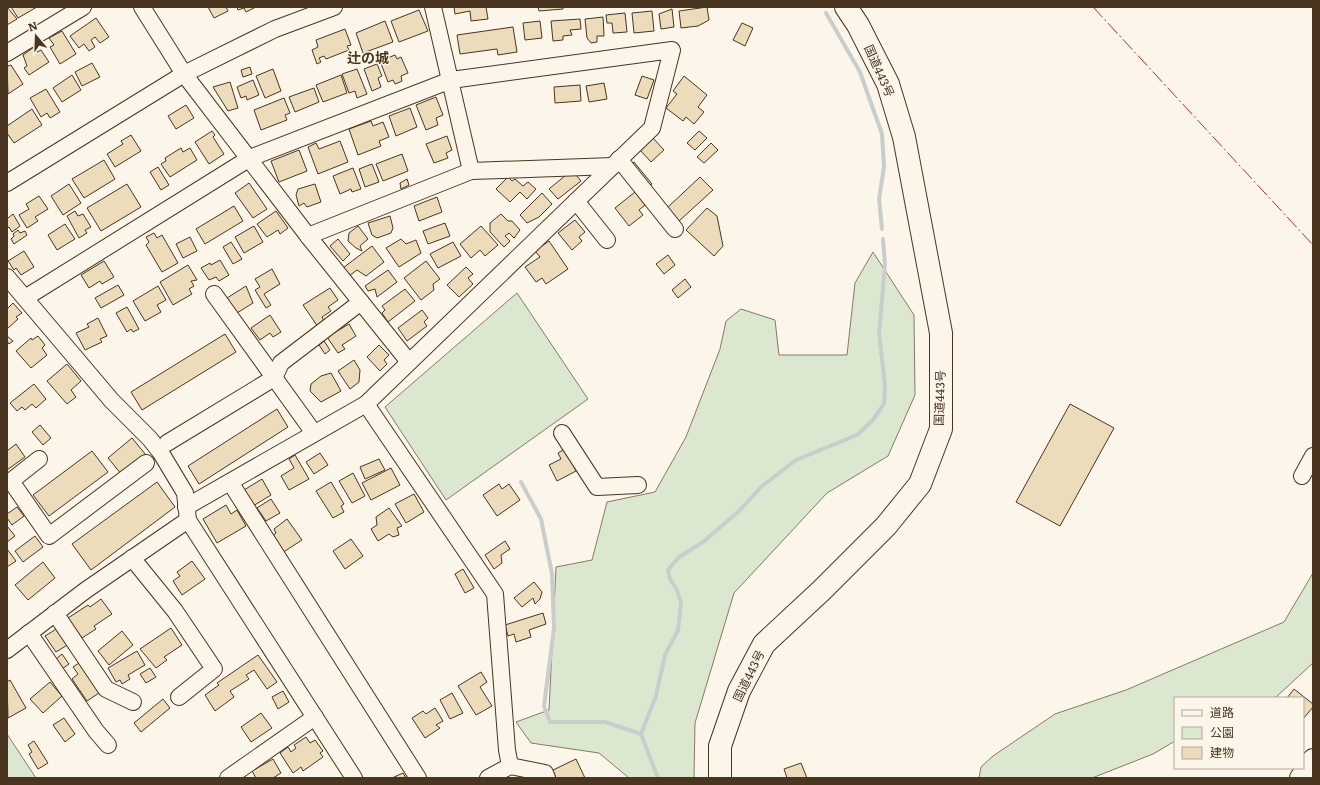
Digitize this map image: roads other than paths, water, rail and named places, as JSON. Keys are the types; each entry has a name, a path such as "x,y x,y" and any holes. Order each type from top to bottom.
{"highway":[{"name":"国道443号","path":"720,778 720,746 739,691 764,644 822,590 886,526 920,484 940,429 942,333 904,137 888,84 858,25 846,7"}],"main road":[{"path":"1300,778 1313,759"}],"street":[{"path":"7,53 83,7"},
{"path":"142,7 184,74 250,158 308,236 409,362"},
{"path":"7,183 184,74 275,29 334,7"},
{"path":"433,7 471,171"},
{"path":"7,650 55,613 132,558 230,482 366,404 652,128 672,50 451,80 250,158 25,298"},
{"path":"308,236 471,171 616,162"},
{"path":"616,162 674,229"},
{"path":"576,201 607,240"},
{"path":"7,277 112,401 150,439 161,453 185,493 187,514 354,778"},
{"path":"214,294 314,433"},
{"path":"167,443 274,378 281,363 361,302"},
{"path":"366,404 495,594 507,750 510,766"},
{"path":"562,433 597,487 638,485"},
{"path":"1302,476 1313,456"},
{"path":"39,459 11,481 49,536 146,463"},
{"path":"230,482 418,778"},
{"path":"132,558 175,611 214,669 179,697"},
{"path":"55,613 106,689 133,702"},
{"path":"29,633 96,731 108,745"},
{"path":"228,778 314,717"},
{"path":"488,778 510,766 545,773 547,778"}],"waterway":[{"path":"826,13 860,72 882,134 884,167 879,199 882,229"},
{"path":"658,778 641,734 656,696 665,655 678,630 681,603 677,590 670,579 668,570 679,557 703,542 739,511 761,487 796,460 857,435 873,420 884,404 885,385 879,334 885,265 883,239"},
{"path":"521,482 541,519 552,574 554,628 544,706 550,722 605,722 641,734"}],"district":[{"name":"辻の城","path":"368,58"}]}
